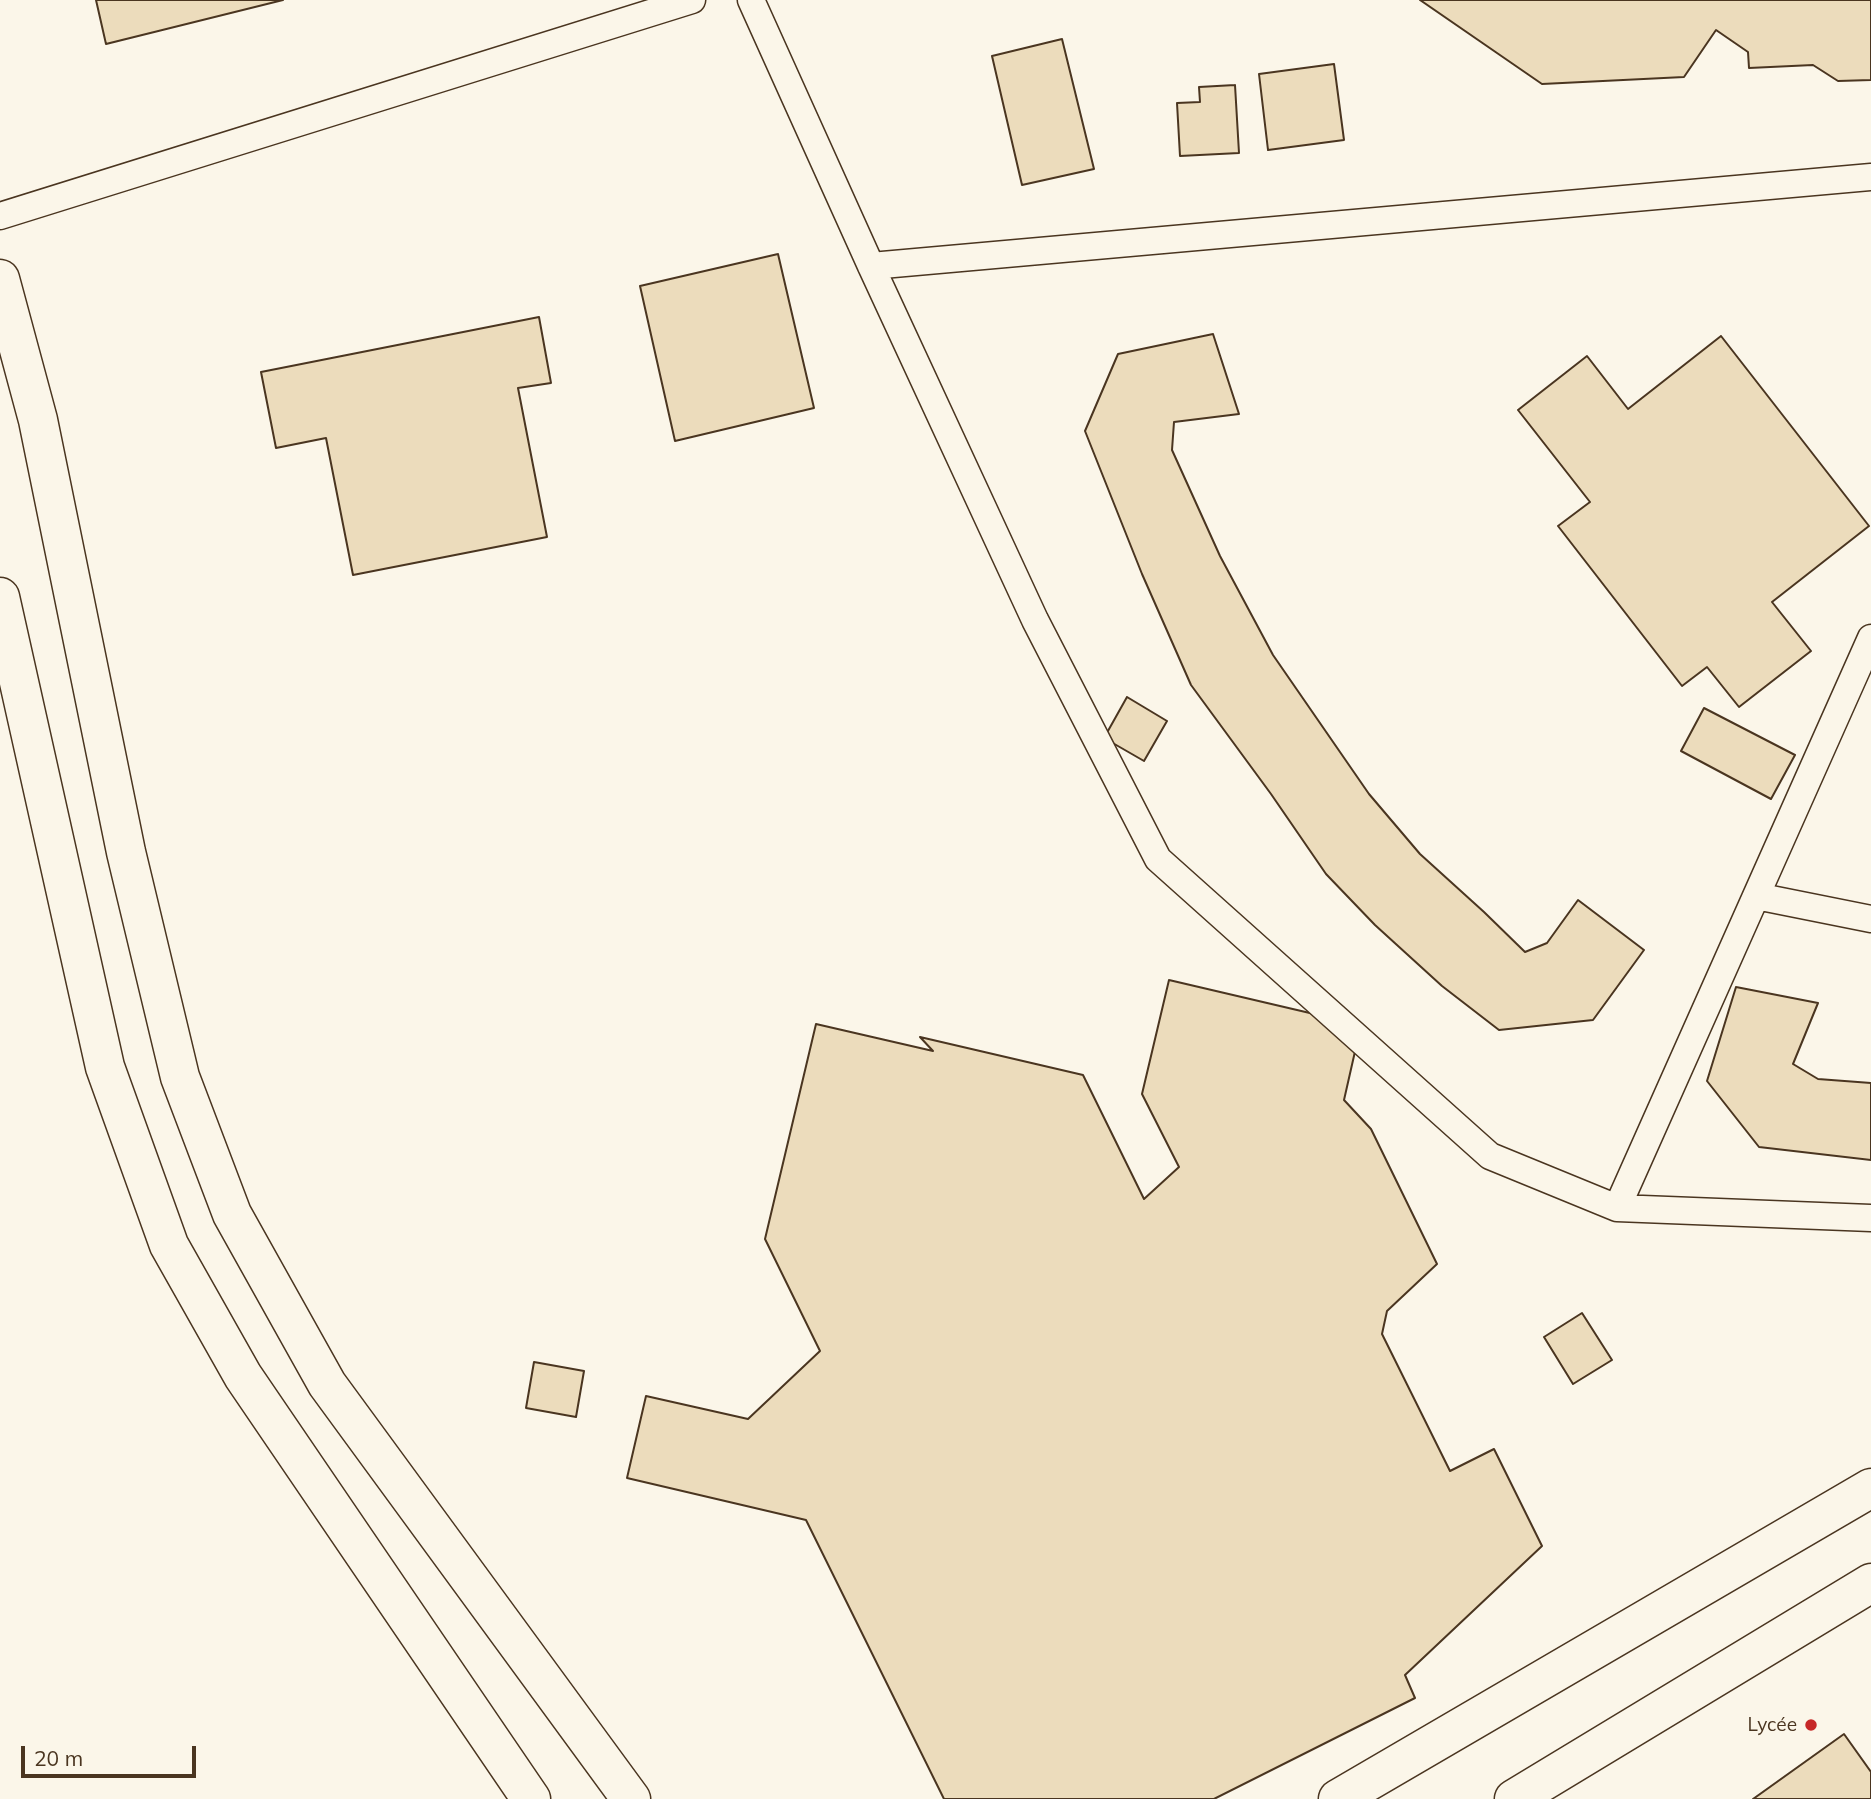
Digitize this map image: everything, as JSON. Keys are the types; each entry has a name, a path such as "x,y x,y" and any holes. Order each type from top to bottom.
{"street":[{"path":"0,279 38,420 126,852 180,1077 232,1214 327,1384 631,1799"},
{"path":"0,597 105,1067 169,1245 243,1376 531,1799"},
{"path":"1338,1799 1871,1488"},
{"path":"1514,1799 1871,1583"}],"lane":[{"path":"0,216 692,0"},
{"path":"751,0 1035,620 1158,859 1490,1156 1618,1208 1871,1217"},
{"path":"871,266 1871,177"},
{"path":"1618,1208 1871,638"},
{"path":"1756,897 1871,919"}],"building":[{"path":"96,0 283,0 106,44"},
{"path":"1420,0 1871,0 1871,80 1838,81 1813,65 1749,68 1748,52 1716,30 1684,77 1542,84"},
{"path":"1062,39 1094,169 1022,185 992,56"},
{"path":"1334,64 1344,140 1268,150 1259,74"},
{"path":"1235,85 1239,153 1180,156 1177,103 1200,102 1199,87"},
{"path":"778,254 814,408 675,441 640,286"},
{"path":"539,317 551,383 518,388 547,537 353,575 326,438 276,448 261,372"},
{"path":"1213,334 1239,414 1174,422 1172,450 1220,556 1273,655 1369,794 1420,854 1525,952 1547,943 1578,900 1644,950 1593,1020 1499,1030 1442,986 1375,925 1326,874 1191,685 1142,574 1085,431 1118,354"},
{"path":"1721,336 1869,526 1772,602 1811,651 1739,707 1707,667 1682,686 1558,526 1590,502 1518,410 1587,356 1628,409"},
{"path":"1127,697 1167,721 1144,761 1104,738"},
{"path":"1704,708 1795,755 1771,799 1681,751"},
{"path":"1169,980 1361,1025 1344,1100 1371,1129 1437,1264 1387,1311 1382,1334 1450,1471 1494,1449 1542,1546 1405,1675 1415,1698 1214,1799 944,1799 806,1520 627,1478 646,1396 748,1419 820,1351 765,1239 816,1024 933,1051 920,1037 1083,1075 1144,1199 1179,1167 1142,1094"},
{"path":"1736,987 1818,1003 1793,1064 1818,1079 1871,1083 1871,1160 1759,1147 1707,1081"},
{"path":"1582,1313 1612,1360 1573,1384 1544,1337"},
{"path":"534,1362 584,1371 576,1417 526,1408"},
{"path":"1844,1734 1871,1772 1871,1799 1753,1799"}],"place":[{"name":"Lycée","path":"1811,1725"}]}
